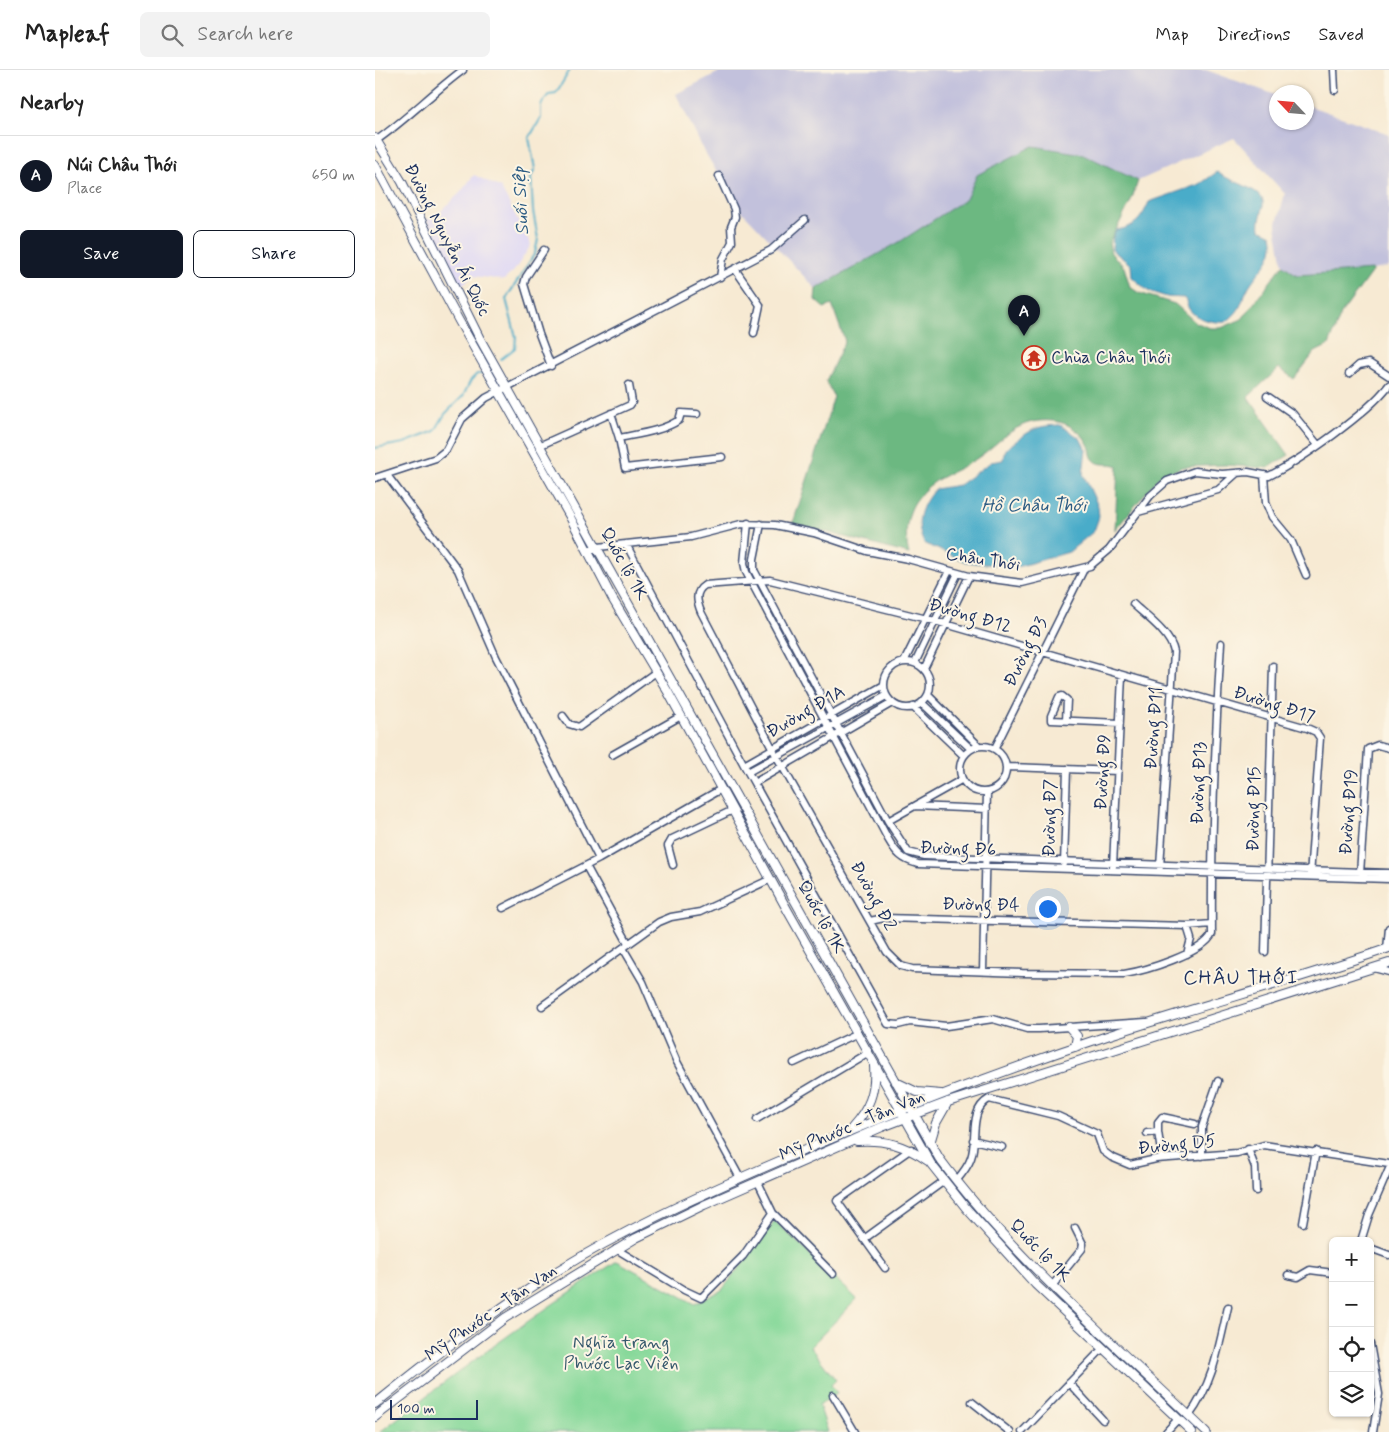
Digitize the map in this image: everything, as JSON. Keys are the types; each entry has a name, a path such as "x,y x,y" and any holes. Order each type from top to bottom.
{"main road":[{"name":"Đường Nguyễn Ái Quốc","path":"376,139 402,182 491,356"},
{"name":"Đường Nguyễn Ái Quốc","path":"375,165 483,363"},
{"name":"Quốc lộ 1K","path":"491,356 930,1143 956,1181 981,1212 1052,1286 1206,1432"},
{"name":"Quốc lộ 1K","path":"483,363 589,551 612,598 681,716 931,1164 1035,1284 1192,1432"},
{"path":"1388,949 1389,963"},
{"name":"Mỹ Phước - Tân Vạn","path":"375,1418 488,1330 616,1249 676,1217 914,1115 947,1098 1075,1048 1153,1021 1388,949"},
{"name":"Mỹ Phước - Tân Vạn","path":"375,1404 474,1327 559,1270 636,1226 849,1130 910,1107 995,1088 1389,963"},
{"path":"1069,1027 1077,1036 1075,1048"},
{"path":"849,1130 871,1101 875,1089 874,1062"},
{"path":"896,1082 917,1092 947,1098 930,1143"},
{"path":"852,1141 881,1141 911,1149 931,1164"}],"street":[{"path":"376,139 394,128 434,92 463,70"},
{"path":"1334,70 1335,90"},
{"path":"719,176 734,209 735,217 731,227 732,242 725,255 720,277"},
{"path":"375,478 436,458 446,450 462,419 471,409 498,391 551,366 771,250 805,220"},
{"path":"544,250 526,277 524,284 536,326 551,366"},
{"path":"735,269 760,305 754,333"},
{"path":"1349,374 1359,365 1369,363 1389,376"},
{"path":"541,445 632,402 629,385"},
{"name":"Châu Thới","path":"589,551 598,547 691,537 723,526 748,523 814,533 867,551 908,559 969,576 1022,583 1084,569 1109,550 1157,489 1177,477 1195,471 1248,472 1269,476 1318,445 1365,409 1389,385"},
{"path":"1267,396 1293,414 1318,445"},
{"path":"611,413 619,438 625,468 722,457"},
{"path":"619,438 644,433 677,422 681,413 697,414"},
{"path":"1138,512 1218,490 1237,473"},
{"path":"387,475 458,570 495,657 599,859"},
{"path":"1264,475 1266,503 1273,517 1291,540 1306,575"},
{"name":"Đường Đ6","path":"748,523 744,563 782,624 896,835 908,852 915,856 985,858 1031,864"},
{"name":"Đường Đ6","path":"761,524 753,566 755,580 775,628 888,839 897,854 906,861 931,865 985,866 1031,864 1311,873 1360,875 1389,879"},
{"path":"626,544 744,765 888,1024 898,1025 910,1022 946,1026 993,1019 1027,1029 1153,1021"},
{"name":"Đường Đ3","path":"995,748 1084,569"},
{"path":"904,662 949,571"},
{"path":"915,663 958,573"},
{"path":"924,669 969,576"},
{"name":"Đường Đ12","path":"755,580 770,580 925,618 1171,690"},
{"name":"Đường Đ2","path":"755,580 705,585 700,588 697,601 782,766 887,952 901,966 983,972 1124,974 1138,972 1187,954 1211,939 1212,924"},
{"name":"Đường Đ11","path":"1133,604 1173,646 1160,868"},
{"path":"775,628 782,624"},
{"name":"Đường Đ13","path":"1212,924 1211,870 1221,642"},
{"path":"897,663 915,663 924,669 930,683 928,695 922,703 913,707 902,708 892,703 886,696 883,685 887,672 897,663"},
{"name":"Đường Đ15","path":"1265,952 1273,666"},
{"path":"563,716 569,724 579,727 656,672"},
{"path":"801,676 808,672"},
{"name":"Đường Đ9","path":"1113,866 1122,676"},
{"name":"Đường Đ1A","path":"744,765 883,685"},
{"name":"Đường Đ17","path":"1171,690 1316,732 1320,738 1311,873"},
{"path":"928,695 979,746"},
{"name":"Đường Đ1A","path":"748,772 886,696"},
{"name":"Đường Đ1A","path":"754,783 892,703"},
{"path":"922,703 971,749"},
{"path":"913,707 964,756"},
{"path":"611,755 681,716"},
{"path":"941,734 953,720"},
{"path":"1066,720 1120,723"},
{"name":"Đường Đ19","path":"1360,875 1368,749 1378,745 1389,748"},
{"path":"979,746 995,748 1001,753 1007,767 1003,782 998,787 987,792 972,789 961,780 960,766 964,756 971,749 979,746"},
{"path":"1007,767 1118,771"},
{"name":"Đường Đ7","path":"1064,865 1067,769"},
{"path":"889,821 961,780"},
{"path":"503,908 599,859 721,789"},
{"path":"865,797 873,792"},
{"path":"983,972 987,792"},
{"path":"915,806 987,809"},
{"path":"673,865 667,846 672,839 733,810"},
{"path":"888,839 896,835"},
{"path":"931,856 931,865"},
{"path":"586,866 643,982 676,1060 740,1178"},
{"name":"Đường Đ6","path":"1360,875 1389,873"},
{"path":"543,1006 659,922 679,915 699,912 771,879"},
{"name":"Đường Đ4","path":"870,921 884,918 1187,926 1212,924"},
{"path":"1187,926 1191,939 1187,954"},
{"path":"1388,949 1389,928"},
{"path":"1374,968 1389,972"},
{"path":"794,1063 858,1033"},
{"path":"757,1119 869,1052"},
{"path":"1202,1156 1202,1127 1218,1081"},
{"path":"956,1181 968,1166 972,1155 978,1109 989,1099 995,1088"},
{"name":"Đường D5","path":"989,1099 1040,1111 1075,1123 1097,1134 1103,1151 1111,1157 1130,1164 1162,1158 1237,1153 1264,1145 1277,1145 1389,1164"},
{"path":"1162,1158 1158,1132 1158,1122 1162,1117 1195,1124"},
{"path":"1147,1133 1158,1132"},
{"path":"973,1140 1003,1147"},
{"path":"885,1268 837,1201 911,1149"},
{"path":"1248,1149 1255,1167 1256,1191"},
{"path":"1303,1222 1316,1151"},
{"path":"1362,1237 1367,1220 1389,1168"},
{"path":"864,1239 944,1181"},
{"path":"758,1182 773,1213 833,1274"},
{"path":"616,1249 684,1290 701,1298 724,1277 749,1249 773,1213"},
{"path":"1052,1286 1082,1249 1083,1244 1075,1228"},
{"path":"1374,1249 1389,1255"},
{"path":"1288,1275 1299,1277 1310,1270 1329,1272"},
{"path":"1189,1416 1202,1398 1213,1373 1228,1307"},
{"path":"1022,1432 1103,1348"},
{"path":"1373,1432 1379,1407 1374,1382"},
{"path":"1069,1383 1103,1420"},
{"path":"833,1395 855,1432"},
{"path":"972,1402 1010,1432"},
{"path":"1165,1432 1178,1419"}],"shaded area":[{"path":"723,70 1206,70 1269,92 1269,130 1314,130 1314,107 1389,134 1389,267 1362,272 1297,275 1283,265 1276,226 1285,194 1234,138 1138,181 1083,154 977,175 966,199 901,241 816,289 737,206 702,147 676,94"},
{"path":"474,175 501,188 531,245 514,271 504,280 474,276 461,285 427,220 438,214 460,193"}],"green space":[{"path":"1033,146 1083,154 1138,181 1131,201 1109,243 1111,253 1124,267 1130,287 1139,293 1175,304 1195,322 1210,328 1221,328 1242,319 1283,265 1297,275 1373,270 1341,314 1329,345 1315,352 1294,379 1279,368 1248,397 1289,455 1268,468 1225,465 1182,467 1158,478 1115,530 1118,466 1096,462 1083,436 1069,426 1053,421 1038,421 1017,428 976,459 937,481 923,492 913,505 908,518 906,532 909,554 793,523 834,397 826,381 845,341 832,305 824,308 815,300 816,289 901,241 966,199 977,175"},
{"name":"Nghĩa trang Phước Lạc Viên","path":"775,1221 857,1299 810,1347 836,1380 831,1385 837,1393 819,1405 828,1432 380,1432 497,1344 617,1261 695,1304 722,1290"}],"water":[{"path":"1217,172 1250,188 1261,196 1263,205 1260,229 1272,235 1273,244 1266,264 1251,283 1238,311 1226,322 1211,321 1196,316 1189,309 1184,298 1167,297 1148,291 1132,277 1131,265 1112,250 1113,237 1116,230 1128,227 1137,221 1144,213 1149,202 1200,184"},
{"name":"Hồ Châu Thới","path":"1060,425 1080,438 1086,450 1083,474 1098,506 1099,517 1094,531 1069,552 1017,567 966,562 924,543 919,521 926,501 935,489 959,485 991,462 1003,460 1008,447 1034,430"}],"waterway":[{"name":"Suối Siệp","path":"501,359 515,348 516,337 506,299 535,253 538,239 533,211 531,177 535,169 529,138 541,118 541,105 549,94 556,93 570,70"},
{"name":"Suối Siệp","path":"375,448 404,443 435,431 445,414 463,396 471,380 477,374 482,374"}],"place":[{"name":"Núi Châu Thới","path":"1024,336"},
{"name":"Chùa Châu Thới","path":"1034,358"}],"district":[{"name":"CHÂU THỚI","path":"1241,978"}]}
